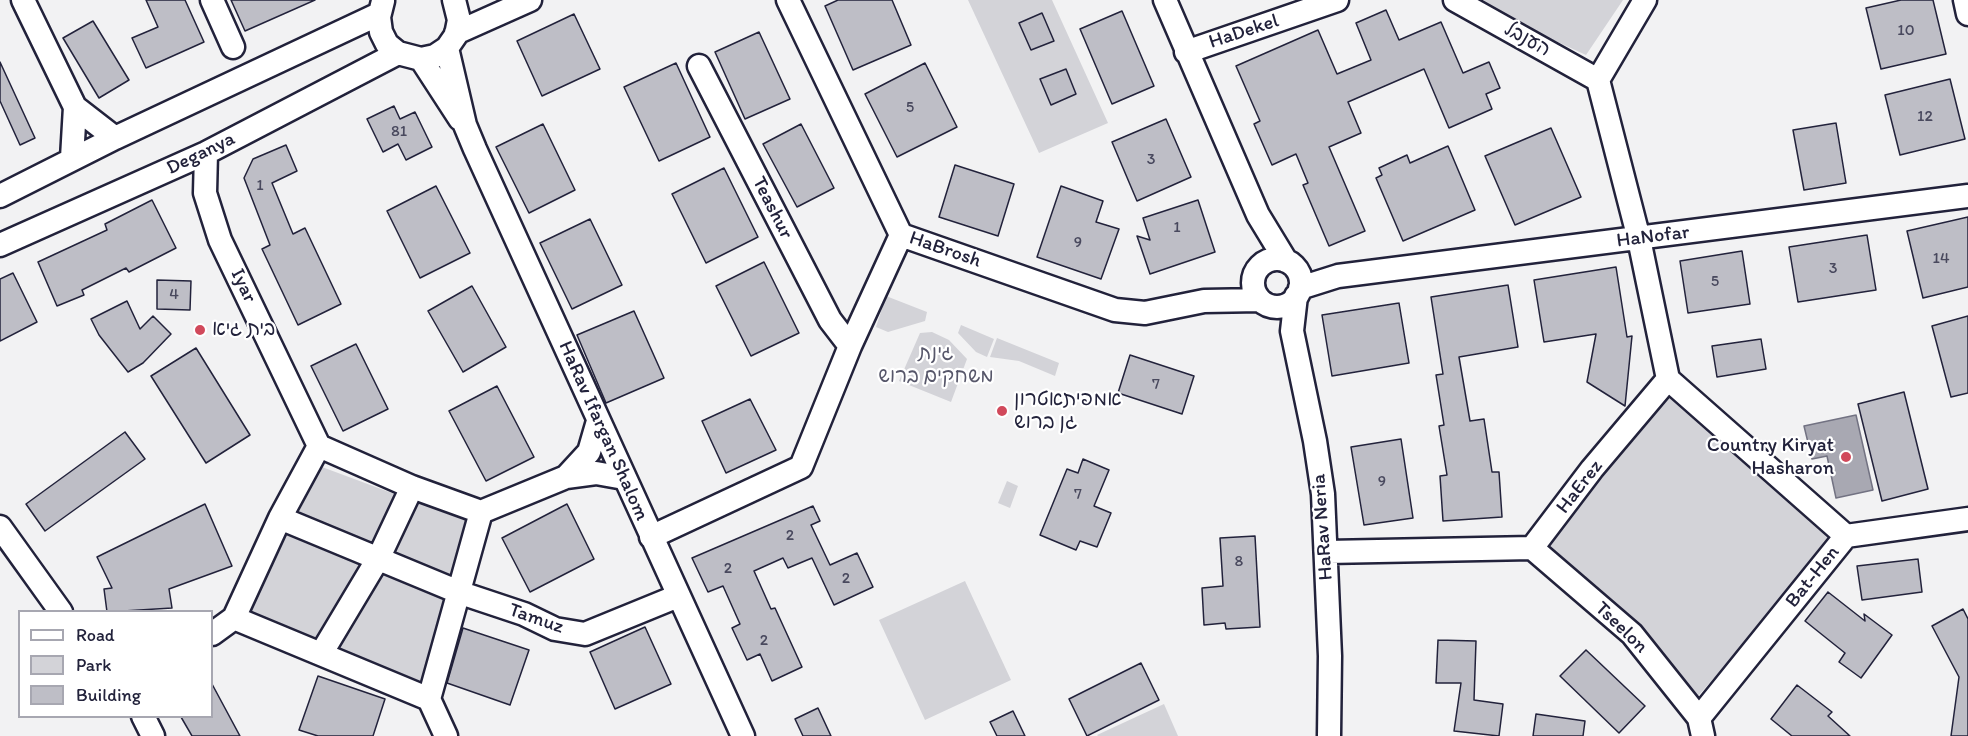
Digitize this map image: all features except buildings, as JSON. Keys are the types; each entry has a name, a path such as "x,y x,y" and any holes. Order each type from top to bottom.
{"street":[{"path":"23,0 75,107 114,138"},
{"path":"212,0 233,47"},
{"name":"HaRav Ifargan Shalom","path":"454,0 459,20 452,40 465,125"},
{"path":"0,196 382,4 381,32 387,44 398,53 421,59 435,56 452,40 530,0"},
{"name":"HaBrosh","path":"788,0 901,235 1115,310 1145,313 1204,301 1265,303"},
{"path":"1165,0 1258,215 1298,272 1298,292 1283,305 1265,303 1254,288 1258,215"},
{"name":"HaDekel","path":"1186,52 1336,0"},
{"name":"הענבל","path":"1455,0 1598,80"},
{"path":"1645,0 1598,80 1639,239 1668,380"},
{"path":"1965,0 1968,14"},
{"name":"Deganya","path":"0,245 206,153 398,53"},
{"name":"HaRav Ifargan Shalom","path":"421,59 465,125 743,736"},
{"name":"Teashur","path":"699,66 830,320 850,346"},
{"path":"72,158 75,107"},
{"name":"Iyar","path":"206,153 205,193 220,240 319,446"},
{"name":"HaNofar","path":"1298,292 1338,276 1968,196"},
{"path":"651,537 801,466 850,346 901,235"},
{"path":"1256,271 1270,260 1290,263"},
{"name":"HaNofar","path":"1290,263 1338,276"},
{"name":"HaBrosh","path":"1204,301 1256,271"},
{"name":"HaRav Neria","path":"1298,292 1292,331 1315,441 1327,552 1331,733"},
{"name":"HaRav Neria","path":"1265,303 1292,331"},
{"name":"Bat-Hen","path":"1668,380 1846,536 1701,727"},
{"name":"HaErez","path":"1532,548 1593,469 1668,380"},
{"path":"566,477 589,452 598,421"},
{"path":"213,633 234,618 280,518 319,446 412,487 482,512 566,477 596,473 624,478"},
{"path":"321,654 379,557 412,487"},
{"path":"446,736 429,699 461,593 482,512"},
{"path":"280,518 379,557 461,593"},
{"path":"1846,536 1968,519"},
{"path":"0,527 60,610"},
{"path":"1327,552 1532,548"},
{"name":"Tseelon","path":"1532,548 1632,634 1701,727"},
{"name":"Tamuz","path":"461,593 524,614 555,629 585,634 678,596"},
{"path":"234,618 429,699"},
{"path":"144,718 153,736"}],"green space":[{"path":"968,0 1052,0 1108,123 1039,153"},
{"path":"1466,0 1623,0 1586,55"},
{"path":"886,296 927,312 925,321 888,332 876,327"},
{"path":"961,325 994,339 987,357 976,352 958,333"},
{"name":"גינת משחקים ברוש","path":"932,332 949,340 967,359 951,402 899,381 920,333"},
{"path":"997,338 1059,363 1055,376 1019,361 990,357"},
{"path":"1673,394 1836,539 1698,696 1541,548"},
{"path":"322,467 467,521 423,682 246,612"},
{"path":"1007,481 1018,486 1010,508 998,503"},
{"path":"965,581 1011,680 925,720 879,620"},
{"path":"1164,704 1178,736 1097,735"}],"shaded area":[{"name":"Country Kiryat Hasharon","path":"1856,415 1873,490 1836,498 1827,456 1812,459 1804,426"}],"place":[{"name":"בית גיא","path":"200,330"},
{"name":"אמפיתאטרון גן ברוש","path":"1002,411"},
{"name":"Country Kiryat Hasharon","path":"1846,457"}]}
